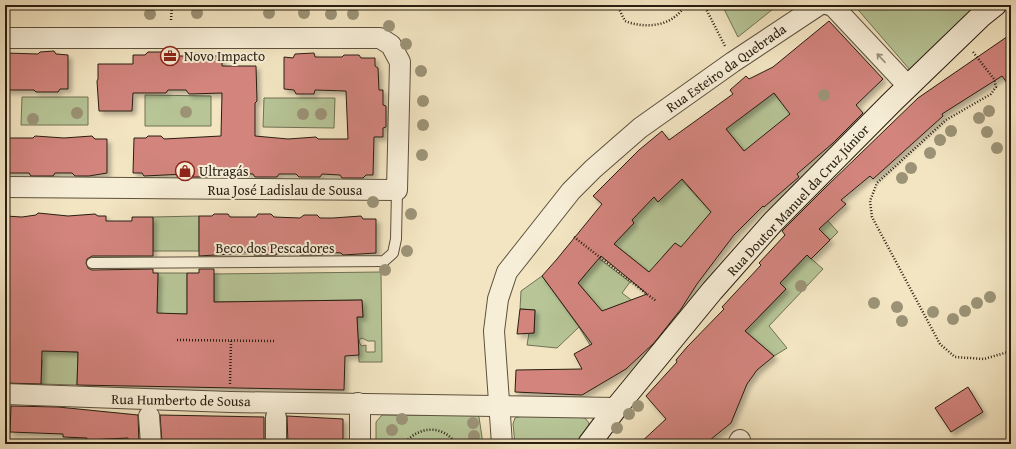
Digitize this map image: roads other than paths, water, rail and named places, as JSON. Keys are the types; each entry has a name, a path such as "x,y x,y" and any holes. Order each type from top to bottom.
{"main road":[{"name":"Rua Doutor Manuel da Cruz Júnior","path":"589,444 616,408 712,291 773,222 908,86 961,35 995,5"}],"street":[{"name":"Rua Esteiro da Quebrada","path":"502,444 498,406 494,331 498,299 507,272 571,191 593,169 654,119 733,62 820,5"},
{"path":"829,5 832,6 908,86"},
{"path":"5,38 380,38 391,45 400,62 397,190"},
{"name":"Rua José Ladislau de Sousa","path":"5,187 397,190"},
{"name":"Rua Humberto de Sousa","path":"5,394 230,402 498,406"},
{"path":"358,403 360,411 360,444"},
{"path":"498,406 616,408"},
{"path":"149,416 151,444"},
{"path":"276,417 276,444"}],"lane":[{"name":"Beco dos Pescadores","path":"92,263 384,261 393,253 396,239 397,190"}],"place":[{"name":"Novo Impacto","path":"170,56"},
{"name":"Ultragás","path":"185,171"}]}
